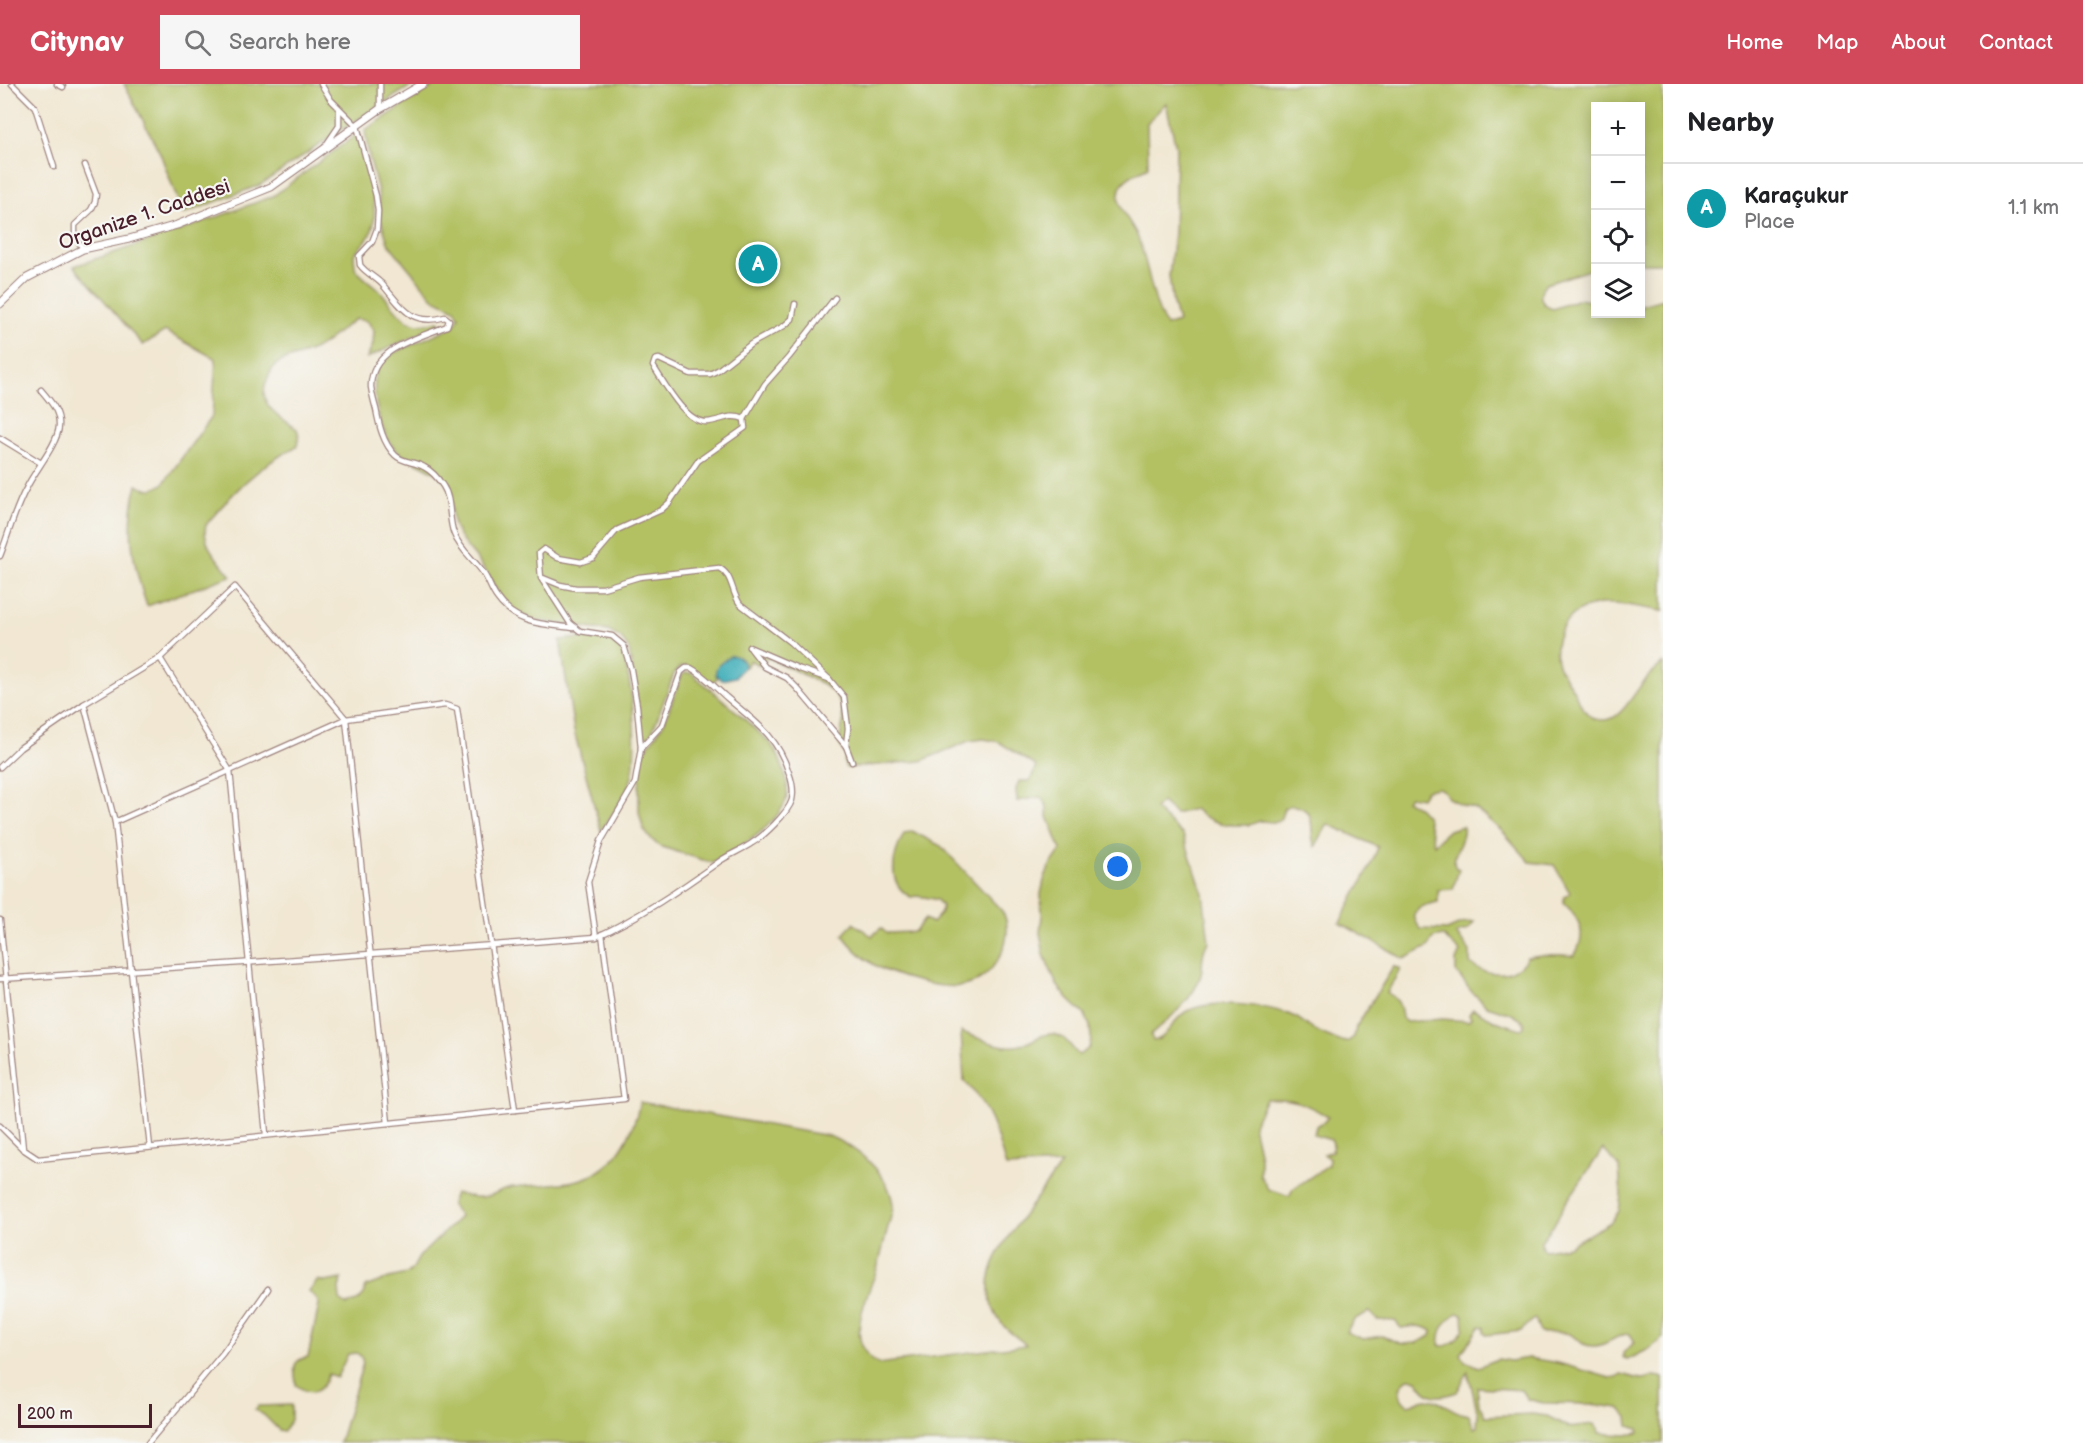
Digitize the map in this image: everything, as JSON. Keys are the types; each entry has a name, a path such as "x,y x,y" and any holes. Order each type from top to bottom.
{"street":[{"path":"12,84 35,107 54,167"},
{"path":"57,84 63,87"},
{"path":"321,84 331,100 357,126 376,196 378,219 374,238 359,256 360,266 378,281 397,304 409,314 427,320 445,317 449,322 447,326 402,345 380,360 373,375 372,387 382,433 397,456 423,466 440,480 446,490 453,533 459,544 484,574 496,598 511,612 528,622 612,636 624,646 631,670 641,748 635,783 601,841 588,882 596,937"},
{"path":"380,84 381,109"},
{"name":"Organize 1. Caddesi","path":"0,304 27,278 82,249 156,232 271,188 381,109 423,84"},
{"path":"323,150 339,126 339,108"},
{"path":"82,249 75,235 75,225 91,210 96,194 85,165"},
{"path":"574,628 542,578 538,555 540,550 544,549 558,558 580,562 593,558 617,530 661,510 669,503 698,460 746,426 744,420 752,402 835,298"},
{"path":"744,420 731,416 707,422 696,419 671,396 653,366 654,362 659,359 691,374 710,374 751,344 784,326 792,319 795,304"},
{"path":"0,556 26,489 58,434 59,426 54,406 41,390"},
{"path":"0,438 41,463"},
{"path":"542,578 576,588 603,588 639,577 719,568 729,576 735,597 740,604 791,644 829,679 844,697 848,728 846,746"},
{"path":"0,767 20,748 84,704 160,658 235,587 346,719 388,1123"},
{"path":"829,679 749,647 765,667 787,678 797,688 846,746 852,762"},
{"path":"160,658 230,771 266,1134"},
{"path":"3,978 129,972 250,961 596,937 624,924 722,860 754,842 787,809 792,800 791,778 776,743 765,730 691,668 681,672 662,725 641,748"},
{"path":"84,704 115,822 129,972 150,1147"},
{"path":"115,822 346,719 445,705 457,710 515,1110"},
{"path":"0,920 3,978 23,1149"},
{"path":"0,1126 23,1149 38,1159 624,1099 602,934"},
{"path":"148,1443 223,1353 268,1288"}],"green space":[{"path":"124,84 414,84 260,185 183,214 160,153"},
{"path":"437,84 1527,84 1532,86 1540,84 1663,84 1663,263 1645,263 1645,102 1591,102 1591,269 1546,284 1541,292 1541,299 1545,305 1553,309 1579,299 1591,301 1591,318 1645,318 1645,304 1663,299 1663,611 1611,604 1586,608 1569,619 1563,626 1556,644 1556,654 1561,670 1585,711 1595,719 1602,720 1615,717 1648,677 1663,663 1663,1133 1657,1136 1663,1140 1663,1338 1649,1349 1627,1360 1623,1357 1623,1353 1635,1342 1630,1334 1621,1335 1604,1344 1589,1346 1566,1333 1540,1333 1535,1318 1521,1331 1486,1335 1484,1327 1480,1326 1461,1354 1465,1361 1478,1367 1498,1359 1510,1361 1529,1358 1558,1363 1610,1378 1621,1374 1640,1379 1655,1376 1663,1378 1663,1443 339,1443 363,1363 361,1356 356,1353 348,1354 337,1377 328,1374 323,1385 316,1391 307,1391 296,1385 295,1364 308,1357 319,1305 317,1299 309,1292 318,1280 325,1282 342,1279 339,1288 340,1300 347,1305 359,1300 364,1294 365,1287 407,1274 413,1268 419,1257 460,1217 451,1204 455,1193 483,1197 509,1188 566,1182 594,1174 613,1159 621,1149 633,1126 640,1102 829,1136 861,1154 870,1163 885,1182 893,1205 878,1266 860,1321 859,1333 862,1345 867,1355 878,1364 1026,1345 1002,1324 993,1309 989,1295 989,1281 992,1268 1005,1242 1061,1164 1006,1167 986,1110 964,1081 961,1032 994,1044 1008,1046 1021,1045 1045,1035 1057,1035 1063,1038 1079,1055 1089,1048 1091,1039 1090,1026 1085,1015 1057,985 1044,955 1040,933 1041,894 1049,867 1061,850 1044,801 1040,797 1017,801 1016,789 1019,781 1030,781 1036,766 999,742 984,739 969,741 921,761 846,768 844,762 846,756 839,743 843,722 841,706 835,694 823,684 767,657 762,667 750,660 746,667 730,656 721,663 716,672 718,677 711,684 687,666 681,667 674,674 653,730 648,737 644,737 629,649 621,638 608,631 534,620 513,610 502,598 456,531 447,484 437,474 397,451 381,424 375,389 375,378 380,363 389,355 454,326 459,317 455,309 433,298 388,243 381,220 378,191 365,130","holes":["1166,103 1176,147 1174,233 1169,276 1178,322 1166,326 1156,303 1136,233 1119,199 1120,189 1125,180 1148,167 1147,123","1438,788 1444,791 1448,798 1476,809 1504,833 1530,862 1554,865 1570,893 1564,897 1564,903 1580,927 1581,941 1574,956 1527,957 1515,969 1492,973 1470,964 1470,951 1456,934 1468,930 1474,922 1463,923 1447,930 1421,929 1416,923 1415,913 1421,907 1438,902 1438,890 1453,889 1459,869 1455,867 1454,862 1463,831 1463,826 1449,830 1434,844 1427,817 1419,808 1406,800 1409,796 1421,798 1426,790","1162,802 1175,814 1194,809 1213,821 1233,825 1250,825 1262,821 1277,822 1284,808 1295,806 1309,814 1315,847 1328,824 1378,847 1340,923 1404,959 1428,947 1433,938 1443,936 1460,952 1456,961 1456,972 1471,991 1487,1006 1512,1014 1524,1022 1524,1027 1521,1029 1498,1022 1473,1009 1469,1014 1471,1018 1469,1021 1442,1019 1406,1022 1402,1018 1397,1000 1387,993 1400,969 1394,966 1356,1027 1354,1037 1347,1042 1339,1041 1317,1031 1298,1018 1284,1013 1256,1006 1226,1004 1198,1007 1187,1011 1163,1036 1153,1041 1151,1035 1179,1009 1196,986 1201,974 1204,950 1209,942 1203,893 1183,835 1155,809","1266,1099 1283,1099 1313,1108 1328,1117 1316,1126 1314,1135 1331,1140 1333,1143 1332,1151 1324,1154 1329,1159 1328,1165 1293,1189 1289,1196 1268,1189 1260,1175 1260,1157 1253,1125","1603,1149 1619,1167 1621,1195 1619,1211 1611,1222 1568,1246 1545,1250 1542,1248 1541,1241 1553,1226 1565,1204","1369,1312 1377,1320 1395,1321 1401,1328 1421,1326 1432,1331 1431,1336 1416,1343 1403,1344 1382,1336 1363,1339 1346,1332 1355,1319","1457,1313 1463,1315 1464,1328 1454,1341 1440,1346 1443,1327","1468,1372 1478,1414 1477,1427 1474,1428 1469,1415 1444,1404 1424,1399 1408,1405 1400,1395 1401,1387 1410,1378 1417,1380 1429,1394 1443,1396 1457,1392","1477,1387 1521,1390 1527,1399 1543,1403 1591,1404 1619,1408 1628,1417 1629,1426 1638,1429 1639,1433 1625,1435 1599,1433 1594,1424 1569,1427 1547,1416 1532,1414 1485,1416 1479,1404"]},
{"path":"357,134 371,184 374,222 371,233 354,255 355,268 380,291 403,318 417,324 438,321 441,324 367,358 373,344 374,330 367,321 356,319 321,346 279,362 267,380 264,389 265,396 271,409 297,429 299,436 297,446 258,471 226,501 206,525 206,539 209,546 231,576 147,606 132,546 133,501 137,485 150,489 163,484 212,416 216,359 165,331 143,345 74,266 188,228 273,196"},
{"path":"592,637 611,641 617,645 623,655 631,690 634,732 631,780 622,800 601,831 574,731 560,640"},
{"path":"691,673 769,742 779,757 785,773 787,791 784,805 770,824 752,839 712,863 659,846 643,828 639,812 642,755 664,723 682,675"},
{"path":"912,831 941,846 1002,911 1007,934 1004,946 992,968 973,983 962,986 941,986 892,973 864,958 843,935 853,923 872,936 881,928 886,933 914,932 925,919 932,923 941,913 942,906 937,900 911,897 898,885 895,877 894,860 900,842 904,834"},
{"path":"291,1405 291,1420 284,1431 279,1430 264,1415 255,1410 258,1406"}],"water":[{"path":"730,656 740,658 744,667 735,677 722,680 716,675 716,669"}],"place":[{"name":"Karaçukur","path":"758,264"}]}
